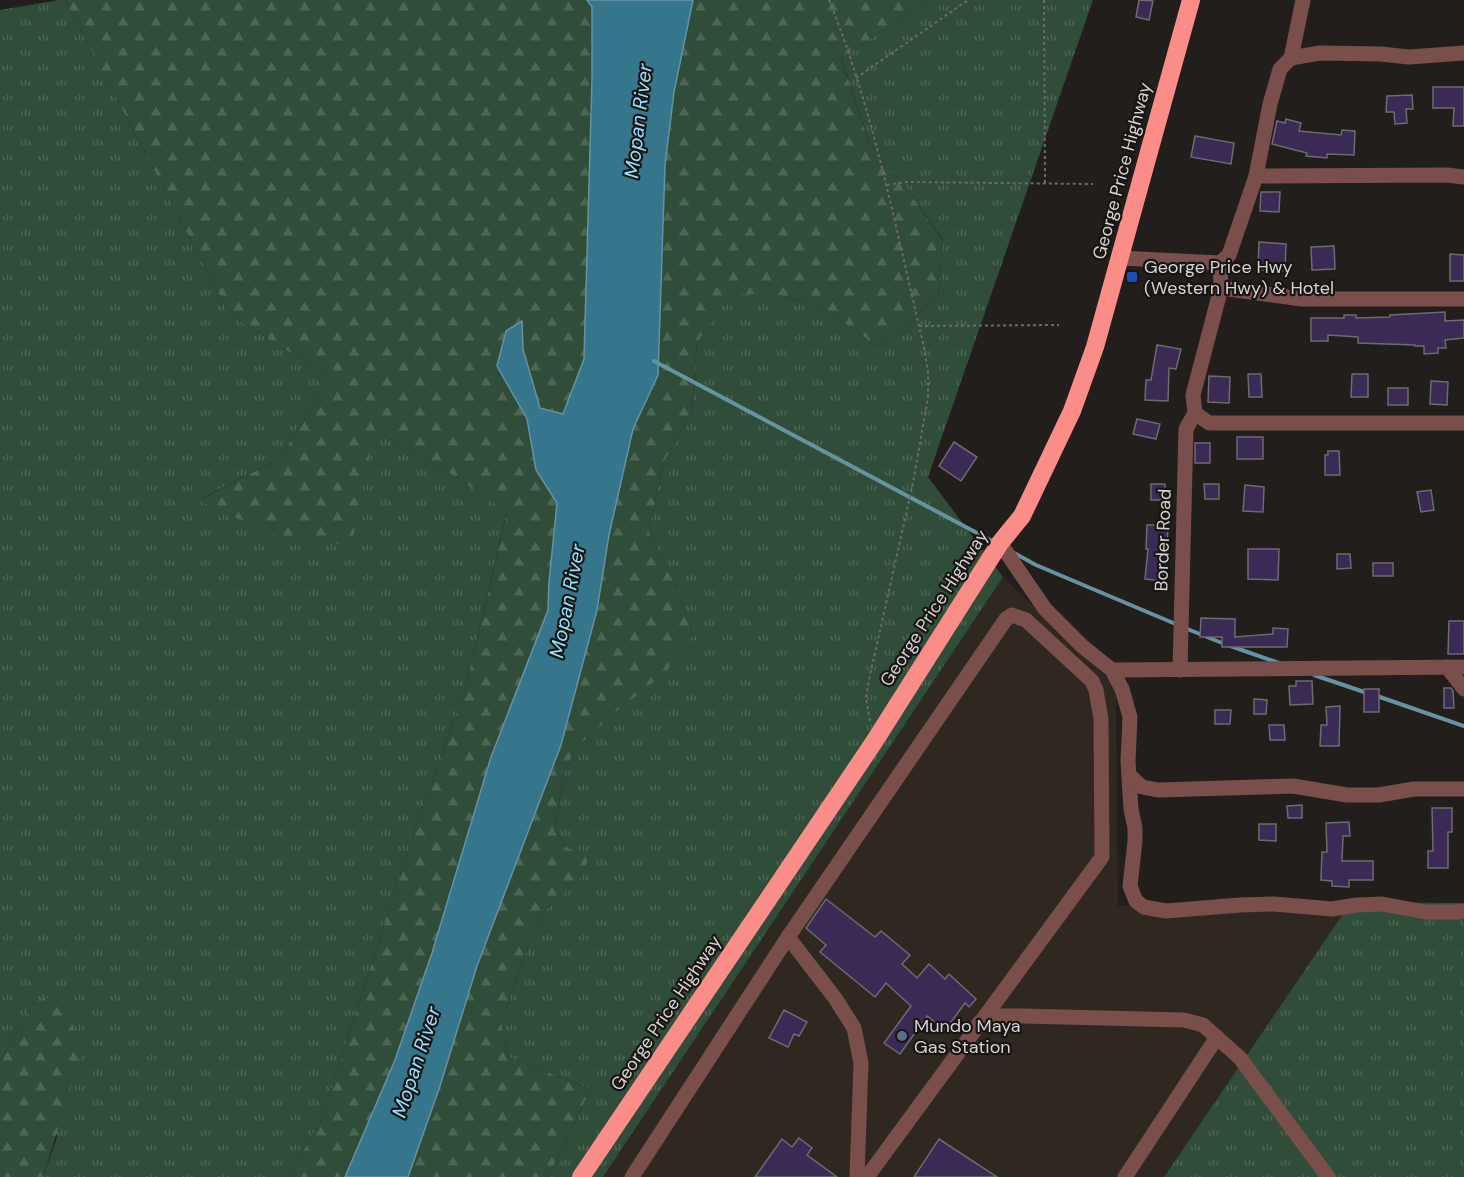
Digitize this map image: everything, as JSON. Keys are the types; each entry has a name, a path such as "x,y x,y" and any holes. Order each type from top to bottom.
{"highway":[{"name":"George Price Highway","path":"581,1177 874,742 1000,543 1022,516 1072,411 1095,347 1191,0"}],"street":[{"path":"1292,58 1303,0"},
{"path":"1120,258 1220,263 1229,255 1256,176 1269,104 1280,69 1292,58 1320,53 1409,57 1464,53"},
{"path":"1256,176 1447,175 1464,177"},
{"name":"Border Road","path":"1180,670 1186,429 1195,414 1193,395 1221,288 1220,263"},
{"path":"1221,288 1302,299 1464,299"},
{"path":"1195,414 1209,423 1464,423"},
{"path":"1000,543 1045,609 1082,646 1112,670 1122,689 1130,717 1129,775 1131,809 1135,828 1130,886 1136,901 1144,907 1166,911 1274,904 1332,909 1382,904 1425,912 1464,910"},
{"path":"632,1177 788,937 1006,619 1012,615 1018,616 1026,620 1092,681 1096,690 1101,719 1102,856 867,1177"},
{"path":"1447,667 1464,689"},
{"path":"1112,670 1464,667"},
{"path":"1129,775 1142,787 1158,790 1293,786 1347,795 1378,795 1414,789 1464,789"},
{"path":"788,937 835,998 854,1028 861,1063 857,1177"},
{"path":"979,1023 1002,1016 1184,1020 1203,1025 1240,1058 1328,1177"},
{"path":"1125,1177 1217,1037"}],"path":[{"path":"829,0 842,33 887,185 928,372 928,397 913,483 866,698 874,742"},
{"path":"856,78 968,0"},
{"path":"1044,0 1046,184"},
{"path":"887,185 905,182 1093,184"},
{"path":"919,326 1059,325"}],"shaded area":[{"path":"1003,577 1116,686 1118,906 1351,902 1164,1177 603,1177"}],"green space":[{"path":"65,0 230,315 330,377 280,458 199,500 375,430 456,477 507,511 466,686 416,826 321,1121 288,1177 43,1177 57,1137 35,1001 0,1061 0,10"},
{"path":"65,0 587,0 592,7 584,359 563,414 540,408 523,349 497,366 527,419 536,470 557,503 548,610 491,757 432,953 395,1060 345,1177 288,1177 321,1121 416,826 466,686 507,512 456,477 375,430 351,546 278,536 198,501 280,458 330,377 230,315"},
{"path":"693,0 927,0 841,57 869,143 908,190 943,241 938,296 891,338 877,346 820,306 775,294 729,294 697,343 692,410 663,464 649,532 672,578 693,635 667,671 618,710 575,749 563,776 555,831 568,848 589,856 582,877 544,911 528,947 501,1022 508,1057 591,1089 548,1177 408,1177 440,1086 477,966 561,745 597,610 609,535 633,429 658,375 664,165 674,92"},
{"path":"927,0 1093,0 928,477 1003,577 603,1177 548,1177 591,1089 508,1057 501,1022 528,947 544,911 581,877 588,856 568,848 555,831 563,776 575,749 618,710 693,635 672,578 649,532 663,464 692,410 697,343 728,294 775,294 820,306 877,346 891,338 938,296 943,240 908,190 869,143 841,56 894,24"},
{"path":"1351,902 1464,903 1464,1177 1164,1177"},
{"path":"64,994 81,1055 43,1177 0,1177 0,1061 35,1001"}],"water":[{"name":"Mopan River","path":"587,0 693,0 674,92 665,165 658,375 633,429 609,535 597,610 561,745 477,966 440,1086 408,1177 345,1177 395,1060 432,953 491,757 548,610 557,503 536,470 527,419 497,366 506,331 522,321 523,349 540,408 563,414 584,359 592,79 592,7"}],"building":[{"path":"1139,0 1153,1 1149,20 1136,17"},
{"path":"1433,87 1464,87 1464,126 1453,126 1454,108 1433,108"},
{"path":"1412,95 1413,109 1406,109 1407,123 1395,124 1394,112 1386,112 1387,96"},
{"path":"1286,119 1301,123 1299,131 1341,135 1342,130 1355,131 1354,155 1327,154 1327,158 1306,156 1307,153 1272,144 1277,121 1285,123"},
{"path":"1195,136 1234,143 1231,164 1191,157"},
{"path":"1261,192 1280,192 1279,212 1260,211"},
{"path":"1259,242 1286,244 1285,271 1258,270"},
{"path":"1334,246 1335,269 1312,270 1311,247"},
{"path":"1450,254 1464,255 1464,281 1450,281"},
{"path":"1445,312 1445,321 1464,320 1464,338 1445,340 1446,348 1438,348 1438,353 1424,354 1424,346 1358,343 1358,337 1328,335 1328,341 1311,341 1311,318 1344,318 1344,315 1356,315 1356,318 1390,317 1390,315"},
{"path":"1157,345 1181,349 1176,369 1169,368 1168,401 1145,400 1146,380 1151,380"},
{"path":"1248,374 1261,374 1262,397 1249,397"},
{"path":"1352,374 1368,374 1368,397 1351,397"},
{"path":"1209,376 1230,377 1229,403 1208,402"},
{"path":"1431,381 1448,382 1447,405 1430,404"},
{"path":"1388,388 1408,388 1408,405 1388,405"},
{"path":"1137,419 1160,424 1156,439 1133,434"},
{"path":"1237,437 1263,437 1263,459 1237,459"},
{"path":"954,442 977,457 961,481 939,466"},
{"path":"1195,443 1210,443 1210,463 1195,463"},
{"path":"1328,451 1339,451 1340,475 1325,475 1325,455 1328,455"},
{"path":"1151,484 1165,484 1165,500 1151,500"},
{"path":"1204,484 1219,484 1219,499 1205,499"},
{"path":"1245,485 1264,487 1263,512 1243,511"},
{"path":"1431,490 1434,510 1421,512 1417,492"},
{"path":"1147,525 1168,525 1163,581 1145,579 1148,549 1146,549"},
{"path":"1248,549 1279,549 1278,580 1248,579"},
{"path":"1337,554 1350,554 1351,568 1337,569"},
{"path":"1373,563 1393,563 1393,576 1373,576"},
{"path":"1201,618 1235,619 1235,637 1273,634 1273,628 1288,629 1287,647 1222,647 1222,637 1200,637"},
{"path":"1449,621 1464,621 1464,654 1448,654"},
{"path":"1296,681 1312,681 1313,704 1290,705 1289,686 1296,686"},
{"path":"1444,688 1451,688 1453,691 1454,708 1444,708"},
{"path":"1364,689 1379,689 1379,712 1364,712"},
{"path":"1254,699 1267,700 1266,714 1254,714"},
{"path":"1340,706 1339,746 1320,746 1321,725 1327,725 1326,707"},
{"path":"1215,710 1231,710 1230,724 1215,724"},
{"path":"1269,725 1284,725 1285,740 1270,740"},
{"path":"1302,805 1302,818 1288,818 1287,806"},
{"path":"1432,808 1452,808 1452,832 1448,832 1448,868 1428,868 1428,851 1433,851"},
{"path":"1349,822 1350,836 1343,836 1342,861 1373,861 1373,880 1349,880 1349,887 1332,886 1332,881 1321,880 1322,852 1327,852 1326,823"},
{"path":"1259,824 1276,824 1276,841 1259,840"},
{"path":"826,899 875,937 881,931 910,955 902,964 917,978 929,964 945,979 949,974 976,999 969,1007 965,1003 945,1030 927,1016 900,1054 884,1043 911,1006 886,983 875,997 820,952 826,945 806,928"},
{"path":"784,1010 807,1022 799,1036 794,1034 788,1047 769,1038"},
{"path":"799,1138 812,1148 807,1155 837,1177 755,1177 782,1139 792,1147"},
{"path":"939,1139 997,1177 914,1177"}],"waterway":[{"path":"654,361 994,542"},
{"path":"1014,553 1036,565 1178,625"},
{"path":"1185,628 1279,663"},
{"path":"1314,675 1367,693"},
{"path":"1377,696 1464,726"}],"place":[{"name":"George Price Hwy (Western Hwy) & Hotel","path":"1132,277"},
{"name":"Mundo Maya Gas Station","path":"902,1036"}]}
